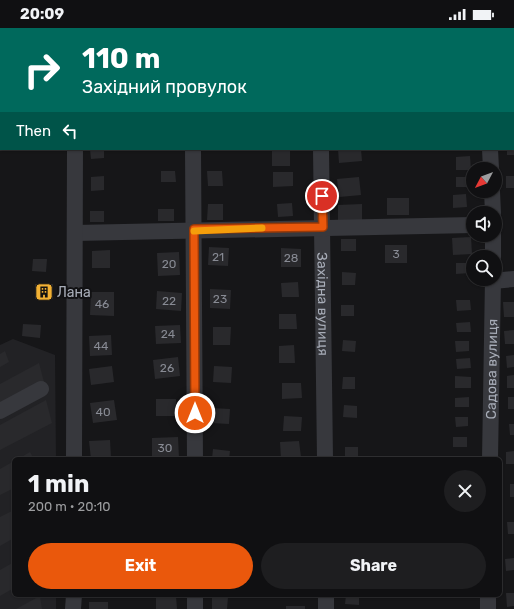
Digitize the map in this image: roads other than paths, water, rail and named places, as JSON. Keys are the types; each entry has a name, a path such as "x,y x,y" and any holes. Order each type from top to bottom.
{"street":[{"path":"74,457 75,150"},
{"path":"194,150 195,457"},
{"name":"Західна вулиця","path":"321,150 325,457"},
{"path":"490,150 491,162"},
{"path":"75,233 194,229 466,225"},
{"path":"502,280 514,279"},
{"name":"Садова вулиця","path":"490,457 493,286"},
{"path":"0,410 41,389"},
{"path":"74,597 74,609"},
{"path":"195,597 195,609"},
{"path":"326,597 326,609"},
{"path":"488,597 488,609"}],"place":[{"name":"Лана","path":"44,292"}]}
